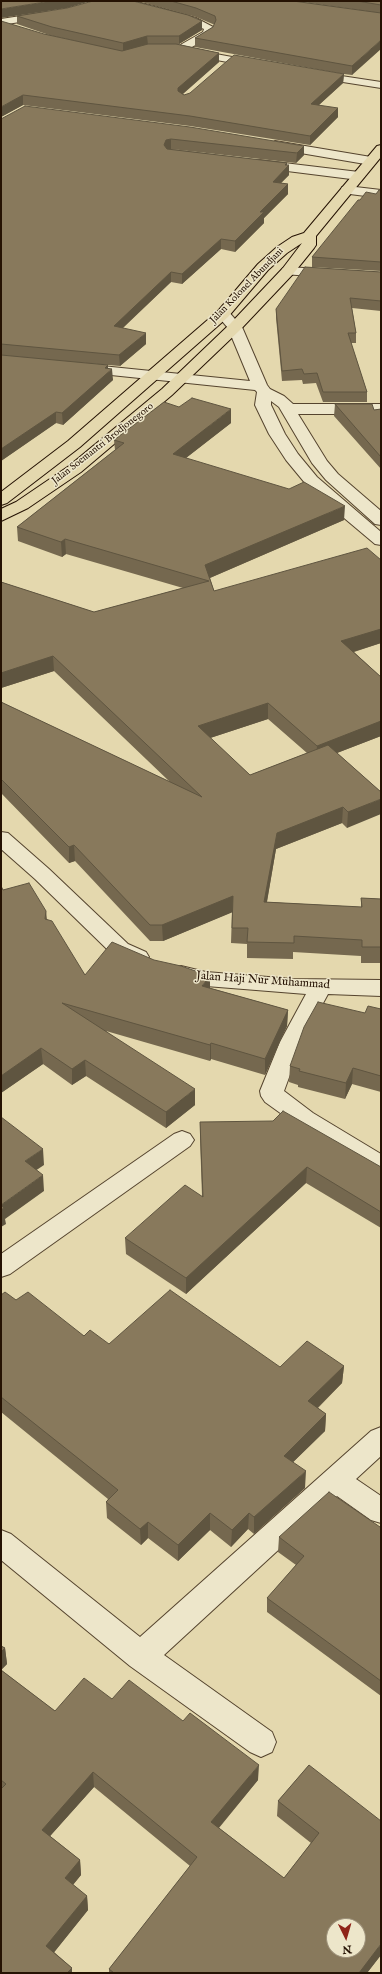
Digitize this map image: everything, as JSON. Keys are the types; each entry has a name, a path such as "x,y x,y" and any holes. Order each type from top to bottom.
{"main road":[{"name":"Jalan Kolonel Abundjani","path":"180,378 235,328 288,271 308,244 309,236 381,148"},
{"name":"Jalan Kolonel Abundjani","path":"153,374 223,314 263,267 282,250 296,240 309,236"},
{"name":"Jalan Soemantri Brodjonegoro","path":"1,500 74,444 153,374"},
{"name":"Jalan Soemantri Brodjonegoro","path":"1,516 22,506 75,469 144,413 180,378"}],"street":[{"path":"117,1 150,8 192,20 210,28 208,34 178,50 270,67"},
{"path":"1,23 59,13"},
{"path":"1,23 22,31"},
{"path":"220,69 231,59"},
{"path":"301,72 381,85"},
{"path":"261,143 371,161"},
{"path":"249,163 359,176"},
{"path":"347,190 381,194"},
{"path":"288,271 381,277"},
{"path":"223,314 235,328 262,389 263,406 277,434 292,457 311,480 337,504 381,540"},
{"path":"70,366 180,378 210,379 262,389 279,399 288,409 320,463 332,477 381,520"},
{"path":"288,409 381,409"},
{"name":"Jalan Haji Nur Muhammad","path":"1,838 42,874 120,949 159,967 206,979 381,988"},
{"path":"321,986 291,1042 272,1091 273,1096 304,1119 381,1166"},
{"path":"1,1267 182,1140"},
{"path":"141,1656 381,1439"},
{"path":"335,1480 381,1511"},
{"path":"1,1543 141,1656 261,1742"}],"building":[{"path":"1,1 51,1 1,9"},
{"path":"93,1 133,1 188,15 202,21 179,36 147,36 123,43 52,27 17,16 67,8"},
{"path":"171,1 293,1 381,13 381,40 352,66 195,38 213,27 216,20 215,16 196,8"},
{"path":"357,1 381,1 381,5"},
{"path":"1,21 44,34 122,51 148,44 176,44 219,53 178,88 178,91 184,95 190,93 234,55 344,74 311,104 338,108 310,136 190,116 23,95 1,107"},
{"path":"25,106 190,127 304,146 297,153 171,139 166,140 164,145 167,149 287,163 285,165 289,165 273,182 288,184 260,212 264,212 235,241 221,239 182,274 171,272 114,326 146,333 119,355 1,344 1,119"},
{"path":"379,190 381,190 381,262 312,257 366,192 376,194"},
{"path":"305,267 381,272 381,301 350,298 356,333 348,333 367,392 323,392 317,373 304,374 302,369 282,371 276,309"},
{"path":"1,355 108,365 105,368 112,369 62,413 56,412 1,449"},
{"path":"192,398 231,409 173,454 289,489 304,482 345,506 205,565 214,591 367,548 381,560 381,629 341,641 381,677 381,721 317,746 268,703 198,726 250,775 328,745 381,792 381,799 348,812 343,807 277,833 264,902 362,907 361,898 381,899 381,947 362,947 362,940 294,936 294,943 247,942 248,928 232,928 233,896 162,925 150,925 74,845 69,847 1,779 1,702 202,797 53,656 1,673 1,582 94,612 209,581 65,539 61,542 17,527 124,443 114,440 164,402 179,407"},
{"path":"335,404 372,404 374,410 381,409 381,457"},
{"path":"29,883 46,911 45,919 52,921 85,975 112,942 154,960 181,966 210,976 202,986 288,1010 265,1059 62,1003 195,1089 166,1112 85,1060 72,1069 41,1048 1,1076 1,886 3,890"},
{"path":"318,1002 365,1013 368,1006 381,1009 381,1076 353,1068 346,1083 299,1071 300,1069 290,1066 304,1027"},
{"path":"283,1111 381,1167 381,1212 307,1167 186,1278 125,1238 185,1185 203,1197 200,1122 273,1121"},
{"path":"1,1117 43,1149 25,1161 43,1175 1,1205"},
{"path":"170,1290 280,1367 307,1341 344,1366 308,1401 326,1414 284,1456 306,1471 254,1517 249,1513 232,1530 210,1513 178,1545 148,1522 140,1529 106,1502 118,1490 1,1397 1,1295 5,1292 16,1300 28,1292 84,1336 90,1330 109,1344"},
{"path":"329,1492 380,1527 381,1525 381,1681 267,1598 304,1556 279,1537"},
{"path":"1,1646 5,1648 1,1652"},
{"path":"1,1670 55,1711 84,1678 112,1699 129,1680 183,1721 190,1713 259,1765 211,1822 284,1878 319,1833 278,1801 309,1765 381,1821 381,1944 359,1973 114,1973 109,1969 197,1857 93,1772 42,1830 80,1860 65,1878 87,1896 46,1946 72,1968 67,1973 1,1973 1,1789 6,1784 1,1780"}]}
